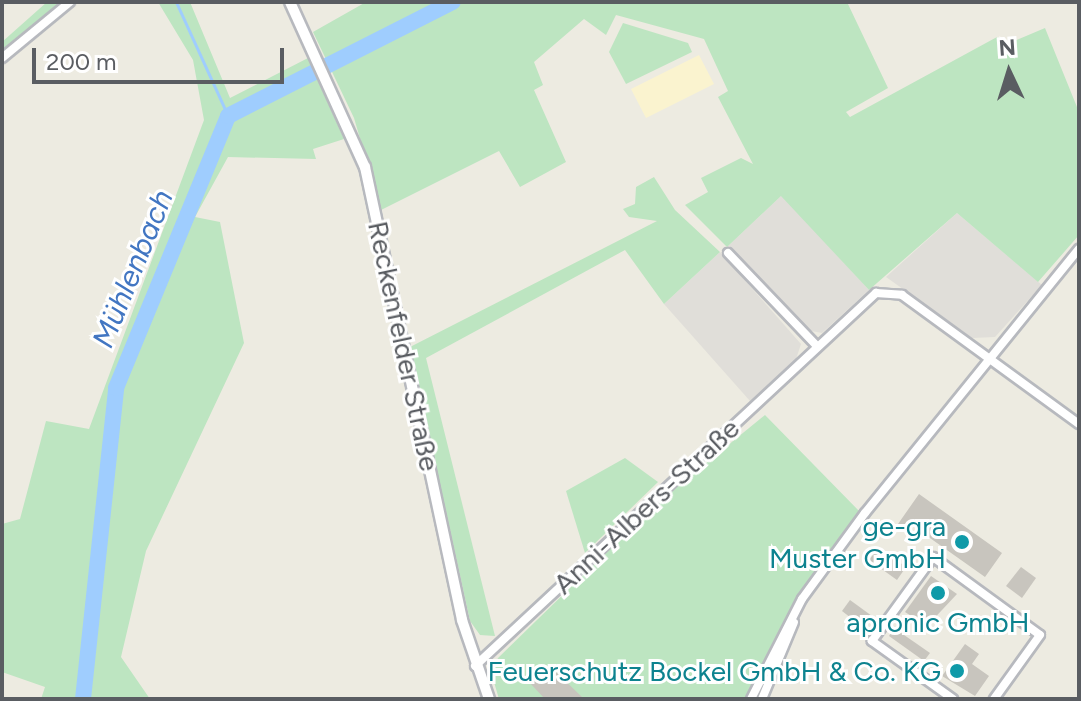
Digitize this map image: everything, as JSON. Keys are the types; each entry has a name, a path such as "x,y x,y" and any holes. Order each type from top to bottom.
{"street":[{"path":"2,58 70,2"},
{"name":"Reckenfelder Straße","path":"290,2 330,81 368,180 475,666 489,699"},
{"path":"751,699 802,599 1079,249"},
{"path":"728,253 817,346"},
{"name":"Anni-Albers-Straße","path":"475,666 866,300 894,291 990,358"},
{"path":"990,358 1079,424"},
{"path":"953,699 872,641 933,557 1040,635 994,699"},
{"path":"762,699 802,599"}],"shaded area":[{"path":"782,195 869,290 822,333 806,330 727,247"},
{"path":"957,213 1042,285 995,337 972,338 886,277"},
{"path":"720,252 801,344 796,359 750,401 664,304"}],"green space":[{"path":"47,2 63,2 2,56 2,42"},
{"path":"158,2 190,2 230,98 308,58 344,139 313,149 316,159 228,157 195,217 220,222 244,343 146,551 121,657 150,699 41,699 45,687 2,672 2,524 20,519 46,421 89,429 204,120 193,60"},
{"path":"366,2 847,2 888,88 846,112 850,117 997,37 1002,46 1045,28 1079,112 1079,235 1038,282 957,213 869,290 781,196 727,247 685,205 708,192 701,178 741,158 753,164 718,97 728,91 704,39 616,15 606,35 584,19 534,62 543,85 534,90 566,162 520,187 499,151 381,210 354,118 313,32"},
{"path":"623,23 688,43 692,52 626,84 609,52"},
{"path":"654,177 675,210 720,252 664,304 625,250 426,358 495,636 480,635 470,621 410,347 657,221 629,217 623,209 635,204 636,187"},
{"path":"765,415 861,513 799,596 745,699 499,699 491,672 498,658 656,504"},
{"path":"625,458 658,482 585,553 566,491"}],"sand":[{"path":"699,55 714,84 646,118 631,89"}],"building":[{"name":"ge-gra Muster GmbH","path":"919,494 1002,553 985,577 913,526 909,532 898,524"},
{"path":"879,547 906,567 897,580 869,560"},
{"path":"1021,567 1036,578 1022,598 1006,586"},
{"path":"931,576 957,594 927,626 905,612"},
{"path":"850,600 872,616 864,628 842,611"},
{"path":"894,628 930,653 924,661 889,636"},
{"name":"Feuerschutz Bockel GmbH & Co. KG","path":"965,644 979,654 972,664 989,676 975,696 942,676"},
{"path":"549,665 584,699 545,699 529,682"}],"waterway":[{"path":"176,2 228,116"},
{"name":"Mühlenbach","path":"83,699 116,388 228,116 453,2"}],"place":[{"name":"ge-gra Muster GmbH","path":"962,542"},
{"name":"apronic GmbH","path":"938,593"},
{"name":"Feuerschutz Bockel GmbH & Co. KG","path":"957,671"}]}
